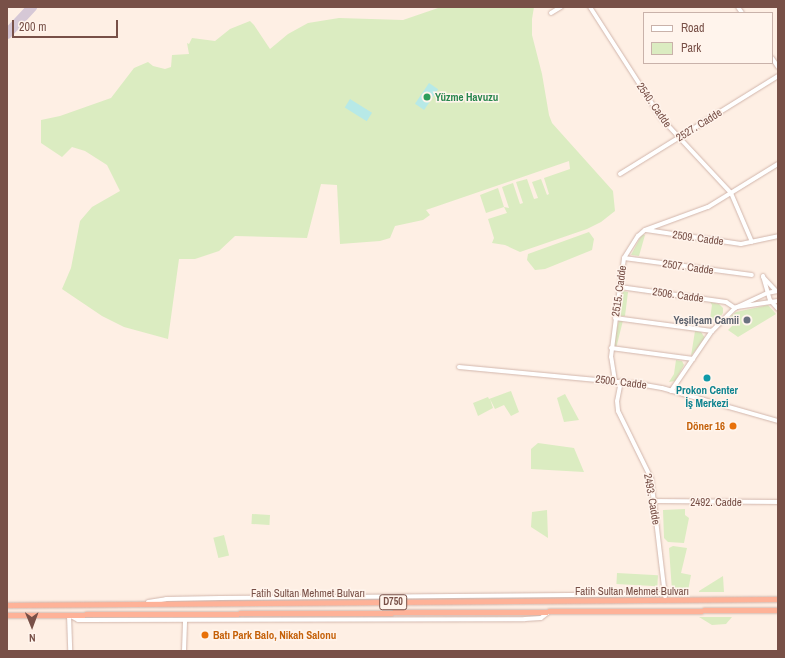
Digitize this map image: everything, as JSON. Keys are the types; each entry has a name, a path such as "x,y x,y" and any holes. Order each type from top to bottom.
{"highway":[{"name":"Fatih Sultan Mehmet Bulvarı","path":"7,605 778,599"},
{"name":"Fatih Sultan Mehmet Bulvarı","path":"7,615 778,610"}],"street":[{"path":"551,13 561,7"},
{"name":"2540. Cadde","path":"590,7 662,119 731,193"},
{"name":"2527. Cadde","path":"620,174 778,76"},
{"name":"2515. Cadde","path":"615,381 612,366 612,348 624,258 638,236 645,230 700,210 778,164"},
{"path":"731,193 752,242"},
{"name":"2509. Cadde","path":"645,230 741,244 778,236"},
{"name":"2507. Cadde","path":"624,258 752,275"},
{"path":"778,292 763,276 771,302 778,309"},
{"name":"2506. Cadde","path":"620,287 726,302 735,308"},
{"path":"671,391 712,332 735,308 767,293 778,292"},
{"path":"735,308 778,301"},
{"path":"615,318 712,332"},
{"path":"612,348 693,359"},
{"name":"2500. Cadde","path":"459,367 621,381 671,391 778,421"},
{"name":"2493. Cadde","path":"621,381 617,401 618,411 650,478 666,600"},
{"name":"2492. Cadde","path":"654,501 778,502"},
{"path":"137,604 166,599 665,594"},
{"path":"69,615 78,620 541,618 550,611"},
{"path":"193,614 218,620"},
{"path":"69,615 70,651"},
{"path":"184,651 185,620"}],"green space":[{"path":"441,7 534,7 532,35 552,123 613,191 615,211 601,222 587,229 520,252 505,245 492,243 494,238 488,219 507,213 504,207 509,208 502,187 513,183 520,204 523,203 516,182 527,179 534,199 538,198 532,182 541,179 547,195 549,194 544,178 570,169 569,161 426,210 430,215 423,220 395,226 390,238 380,241 340,244 337,185 321,184 307,238 235,236 219,251 195,259 179,259 168,339 124,327 102,316 62,289 71,268 80,221 92,207 120,191 107,165 85,151 72,147 62,157 41,143 41,120 60,116 111,98 134,68 148,62 153,66 165,69 171,67 172,55 189,54 187,43 189,44 192,38 215,41 230,29 250,21 270,49 288,34 308,23 339,18 403,20"},
{"path":"498,188 504,207 486,213 480,195"},
{"path":"589,232 594,239 592,250 545,269 535,270 527,260 528,254"},
{"path":"642,234 645,235 639,256 631,255"},
{"path":"623,291 628,292 625,316 619,316"},
{"path":"710,302 719,304 723,308 723,313 717,321 710,319 712,305"},
{"path":"768,305 776,314 738,337 728,330 733,325 727,319 736,312"},
{"path":"619,320 623,321 617,346 613,345"},
{"path":"695,331 701,332 705,338 691,356"},
{"path":"676,360 682,361 684,365 675,381 669,382 674,374"},
{"path":"511,391 519,412 511,416 504,405 495,409 490,399 493,408 478,416 473,403 488,397 489,399"},
{"path":"565,394 579,420 564,422 557,398"},
{"path":"538,443 574,448 584,472 531,469 531,449"},
{"path":"685,509 685,515 689,518 684,543 668,542 664,538 663,510"},
{"path":"547,510 548,538 531,527 532,512"},
{"path":"252,514 270,515 269,525 251,524"},
{"path":"224,535 229,555 218,558 213,538"},
{"path":"673,546 687,548 681,573 691,575 688,591 672,591 669,548"},
{"path":"617,573 658,575 657,586 616,584"},
{"path":"723,576 724,592 699,592 699,591"},
{"path":"699,617 732,617 726,624 712,625"}],"water":[{"name":"Yüzme Havuzu","path":"429,83 438,89 424,110 415,104"},
{"path":"350,99 372,113 367,121 345,107"}],"taxiway":[{"path":"7,34 32,7"}],"place":[{"name":"Yüzme Havuzu","path":"427,97"},
{"name":"Yeşilçam Camii","path":"747,320"},
{"name":"Prokon Center İş Merkezi","path":"707,378"},
{"name":"Döner 16","path":"733,426"},
{"name":"Batı Park Balo, Nikah Salonu","path":"205,635"}]}
